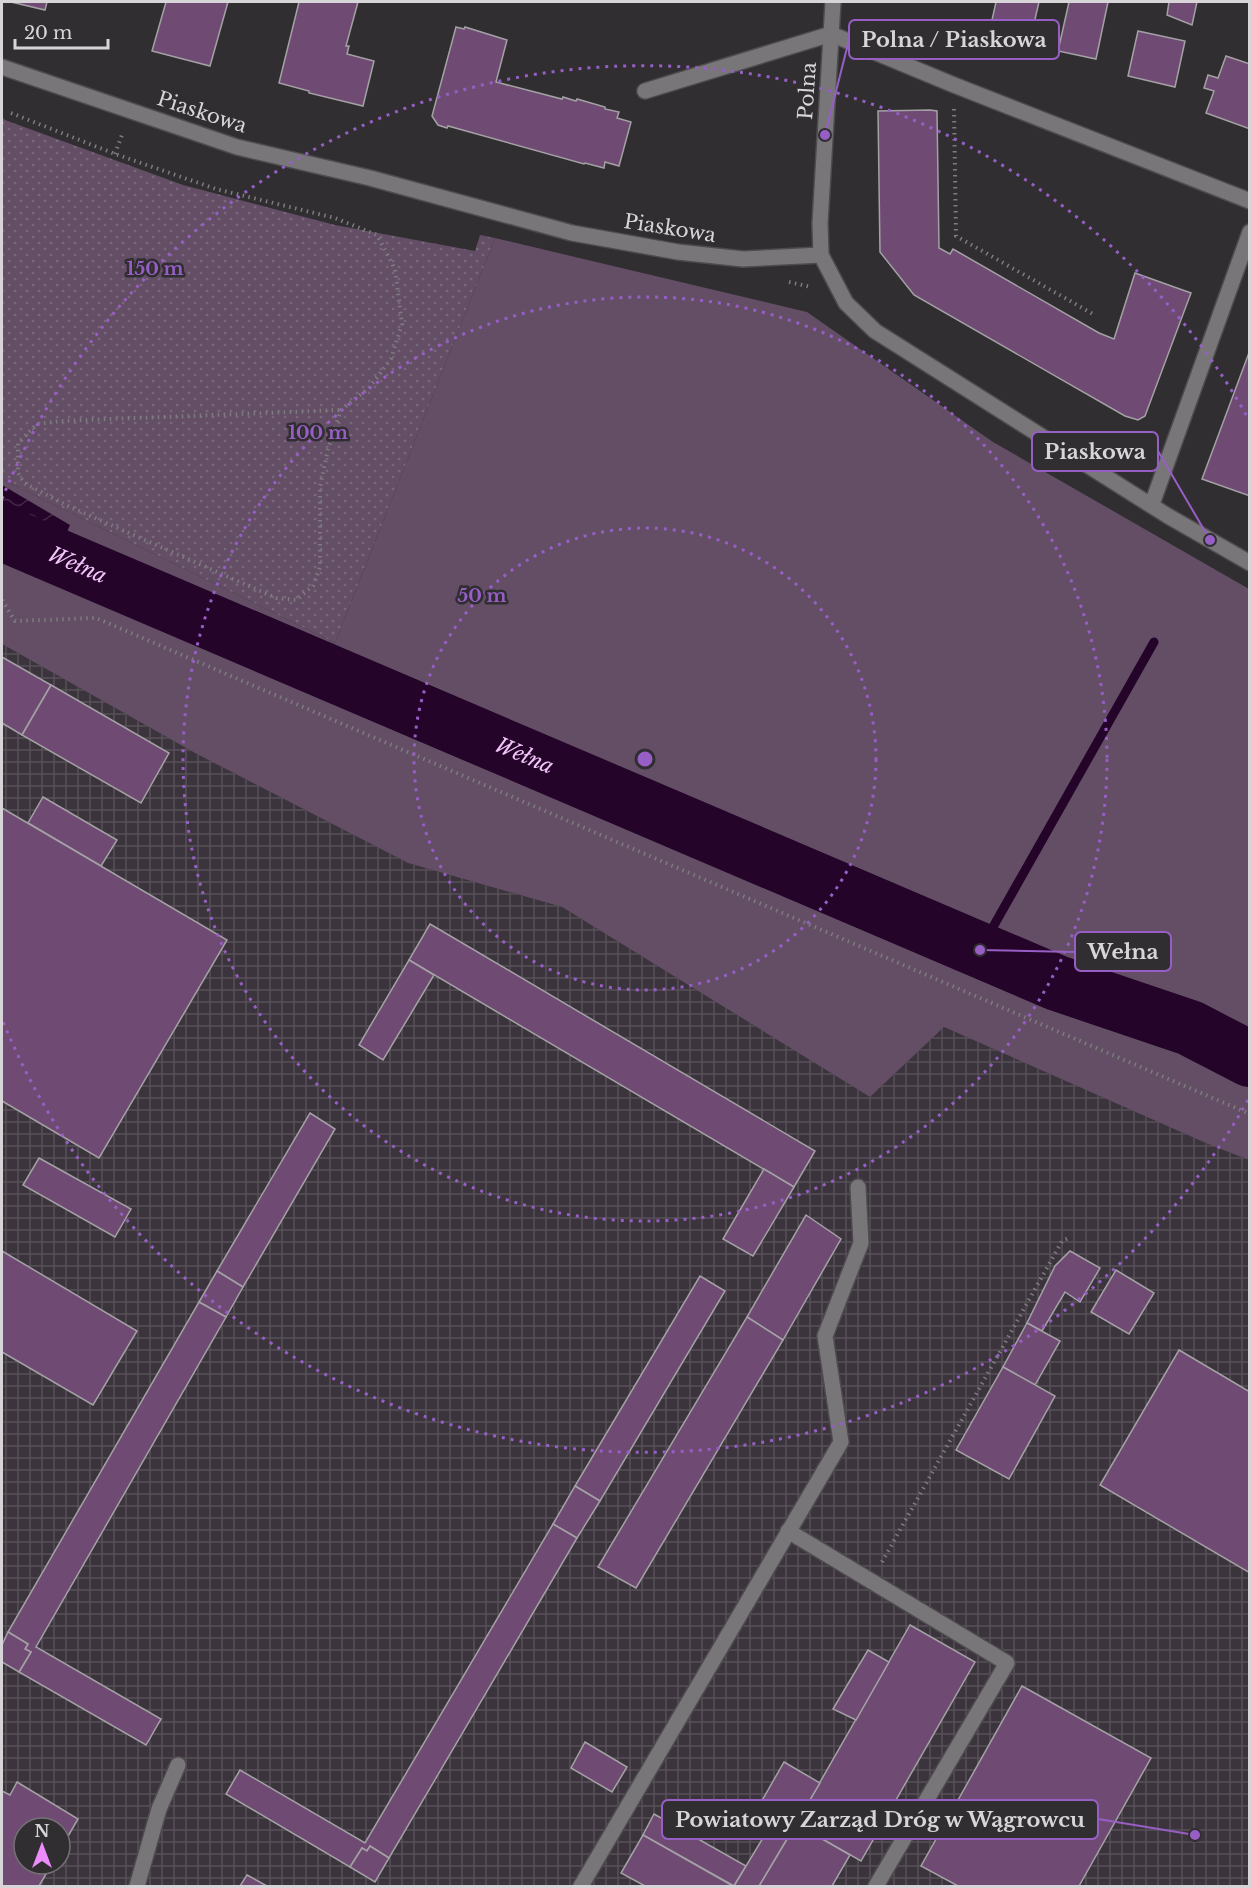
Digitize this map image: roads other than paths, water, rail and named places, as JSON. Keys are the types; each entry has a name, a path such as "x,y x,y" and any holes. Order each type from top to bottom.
{"street":[{"name":"Polna","path":"821,255 820,223 833,2"},
{"path":"645,91 831,34 954,85 1250,201"},
{"name":"Piaskowa","path":"2,67 237,147 370,178 572,233 678,252 743,260 821,255"},
{"path":"1152,504 1250,232"},
{"path":"821,255 846,303 875,331 1168,516 1250,563"},
{"path":"581,1887 841,1442 825,1336 861,1243 858,1187"},
{"path":"788,1532 1007,1663 876,1887"},
{"path":"137,1887 159,1809 178,1765"}],"water":[{"path":"2,485 70,525 52,567 2,548"}],"waterway":[{"name":"Wełna","path":"2,533 1057,983 1190,1028 1250,1059"},
{"path":"980,950 1154,642"}],"place":[{"name":"Polna / Piaskowa","path":"825,135"},
{"name":"Piaskowa","path":"1210,540"},
{"name":"Wełna","path":"980,950"},
{"name":"Powiatowy Zarząd Dróg w Wągrowcu","path":"1195,1835"}]}
